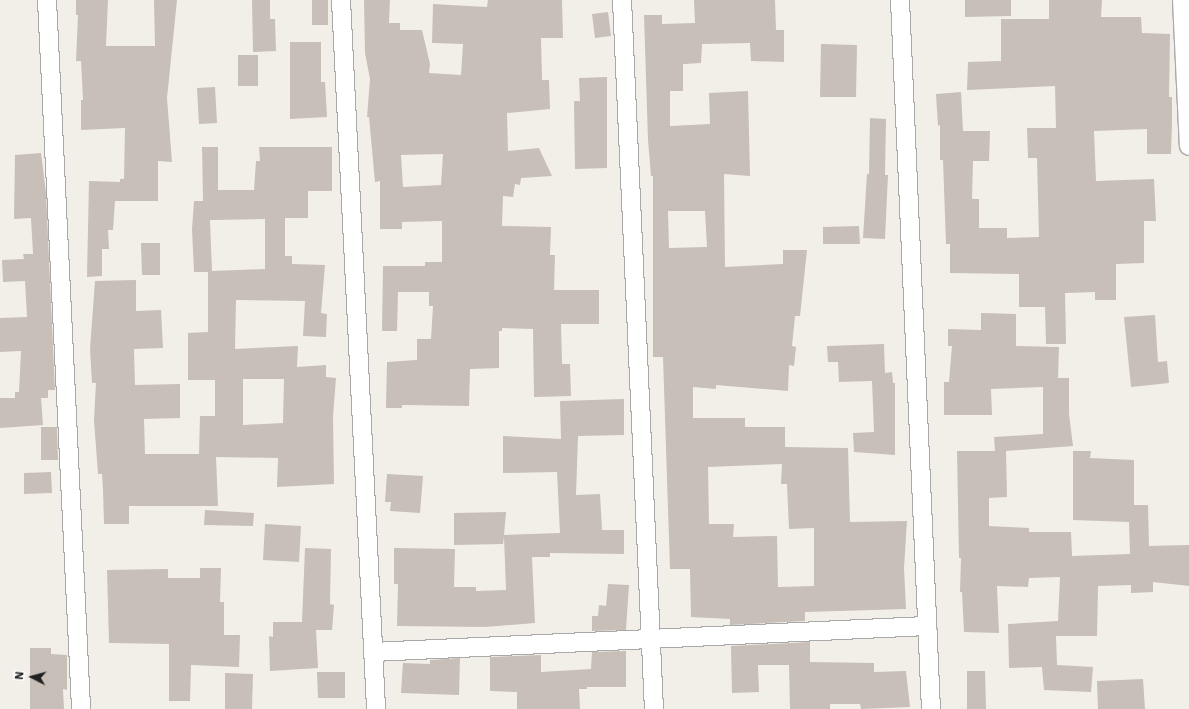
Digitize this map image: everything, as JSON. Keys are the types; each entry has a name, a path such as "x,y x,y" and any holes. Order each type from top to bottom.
{"street":[{"path":"47,0 81,709"},
{"path":"341,0 376,709"},
{"path":"622,0 654,709"},
{"path":"900,0 926,626 931,709"},
{"path":"1182,0 1189,146"},
{"path":"373,652 926,626"}],"building":[{"path":"76,0 108,0 106,46 155,46 154,0 177,0 167,98 172,162 158,161 158,201 115,201 113,230 108,230 109,249 102,249 102,276 87,277 89,181 120,182 120,179 124,179 125,128 81,130 81,100 83,100 81,61 76,61 78,15 76,15"},
{"path":"252,0 270,0 270,19 275,19 276,51 253,52"},
{"path":"312,0 328,0 328,25 312,25"},
{"path":"364,0 390,0 389,23 400,23 400,30 422,30 430,64 429,73 461,75 463,44 432,43 433,4 487,7 488,0 562,0 563,38 541,38 542,80 549,80 550,109 507,113 508,151 539,148 552,176 521,178 520,185 515,184 513,197 503,196 502,226 551,227 550,255 555,255 554,290 599,290 599,324 561,324 562,364 570,364 571,396 534,397 533,329 502,328 502,331 499,331 499,368 470,369 469,406 402,405 402,408 386,408 387,362 417,360 417,339 431,339 433,306 429,306 429,292 398,292 397,331 382,331 383,266 425,266 425,262 442,262 442,221 402,222 402,229 380,229 380,181 375,182 369,117 367,117 370,79 365,53","holes":["443,154 441,185 403,187 401,155"]},
{"path":"694,0 775,0 776,30 784,30 784,62 751,61 750,43 702,44 701,63 683,64 683,91 670,91 670,126 710,124 709,93 748,91 750,176 724,174 725,267 783,264 783,250 807,250 800,316 795,316 792,346 796,347 794,366 789,365 788,391 716,385 716,389 693,387 693,418 745,418 745,427 785,427 785,447 848,448 850,522 907,521 904,568 906,609 805,612 805,621 730,625 730,619 691,617 690,569 670,569 663,357 653,357 653,176 651,176 648,140 644,15 662,15 662,24 695,23","holes":["668,211 705,211 707,247 669,248","782,464 781,484 787,484 789,529 814,528 814,586 778,587 777,536 733,537 734,524 709,524 708,467"]},
{"path":"965,0 1011,0 1011,16 965,17"},
{"path":"1049,0 1102,0 1101,17 1141,17 1142,33 1170,34 1169,97 1172,97 1171,154 1147,154 1147,129 1094,131 1096,181 1154,179 1156,221 1144,221 1144,263 1116,264 1116,300 1095,300 1095,292 1065,293 1066,344 1046,344 1045,307 1019,307 1019,274 950,273 950,244 946,244 943,160 940,160 940,125 938,126 936,94 961,92 963,131 990,131 989,161 973,161 972,199 979,199 979,228 1007,228 1007,238 1039,237 1037,158 1028,158 1027,128 1056,128 1055,86 967,90 968,62 1001,61 1001,19 1049,19"},
{"path":"608,12 611,36 595,38 592,14"},
{"path":"290,42 321,42 321,82 325,82 327,117 290,119"},
{"path":"821,44 857,45 856,97 820,97"},
{"path":"238,55 258,55 258,86 238,86"},
{"path":"607,77 607,168 575,169 574,101 580,101 579,78"},
{"path":"215,87 217,123 199,124 197,88"},
{"path":"870,118 886,119 885,175 888,175 885,239 863,238 867,174 869,174"},
{"path":"202,147 218,147 218,190 254,190 256,161 260,161 259,147 332,147 332,191 308,191 308,218 285,218 285,256 292,256 292,264 325,265 321,313 327,314 326,337 303,336 305,301 236,300 235,349 298,346 297,367 326,365 326,377 336,378 333,416 334,484 277,487 278,458 216,457 218,506 129,506 129,524 104,524 102,474 98,474 94,420 96,383 92,383 90,349 95,281 136,280 136,311 161,310 163,348 134,349 135,385 180,384 180,418 144,419 145,454 199,454 200,416 215,416 215,380 188,380 188,333 208,332 208,272 194,272 192,229 194,201 203,201","holes":["265,219 265,269 212,271 210,220","243,379 284,379 283,423 243,425"]},
{"path":"41,153 46,193 55,390 48,390 48,398 41,398 43,425 0,428 0,398 15,398 15,392 19,392 21,351 0,352 0,318 27,317 25,281 3,282 2,260 24,259 23,254 33,254 31,218 14,219 15,155"},
{"path":"859,226 860,244 823,244 823,227"},
{"path":"141,243 160,243 160,275 142,275"},
{"path":"981,313 1016,314 1016,346 1059,347 1058,378 1069,378 1069,414 1073,446 1006,451 1007,497 989,498 989,526 1029,528 1029,532 1071,532 1072,556 1130,554 1129,522 1073,520 1073,451 1091,451 1090,458 1134,460 1134,505 1148,505 1149,546 1189,545 1189,586 1153,582 1153,592 1131,593 1131,585 1098,586 1097,636 1056,636 1057,665 1093,667 1091,692 1044,690 1042,667 1009,668 1008,624 1058,621 1060,577 1029,578 1028,587 997,586 999,633 964,632 962,592 960,592 961,558 959,558 957,451 995,451 994,437 1043,434 1043,387 991,389 992,415 944,415 944,382 949,382 952,346 948,346 948,329 981,330"},
{"path":"1155,315 1158,362 1167,361 1169,383 1131,387 1124,317"},
{"path":"884,344 885,373 892,372 893,383 895,383 895,455 854,452 853,433 874,432 872,381 839,382 838,362 828,362 827,346"},
{"path":"624,399 624,435 578,436 576,495 600,494 602,530 624,530 624,554 550,553 550,557 532,557 535,623 485,627 397,626 398,584 394,584 394,548 455,549 454,587 476,587 476,591 506,590 504,537 503,544 454,545 454,513 506,512 504,535 560,533 557,472 503,473 503,436 561,439 560,401"},
{"path":"41,427 57,427 58,460 41,460"},
{"path":"51,472 52,493 24,494 24,473"},
{"path":"387,474 423,476 420,513 390,511 391,502 385,502"},
{"path":"205,510 254,513 253,526 204,525"},
{"path":"265,524 301,526 299,562 263,560"},
{"path":"305,548 331,549 330,604 334,605 332,630 316,630 318,668 270,671 269,636 273,637 273,622 302,622"},
{"path":"200,568 221,568 220,602 224,602 224,635 240,635 239,667 191,665 190,701 169,701 169,644 109,643 107,570 168,569 168,578 200,578"},
{"path":"608,584 629,585 626,630 592,631 592,616 598,616 599,605 606,606"},
{"path":"810,642 810,662 874,663 874,672 906,671 910,707 861,709 860,704 830,704 830,709 790,709 789,665 758,665 759,692 732,693 731,646"},
{"path":"30,648 51,648 51,654 67,655 67,690 63,689 64,709 30,709"},
{"path":"626,651 626,687 587,687 587,689 579,689 580,709 517,709 517,692 490,691 490,657 541,655 541,672 591,669 592,652"},
{"path":"460,658 459,695 401,693 403,663 430,664 430,660"},
{"path":"967,671 985,671 986,709 967,709"},
{"path":"317,672 345,672 345,698 318,698"},
{"path":"225,673 253,674 252,709 225,709"},
{"path":"1143,679 1145,709 1098,709 1097,681"}]}
